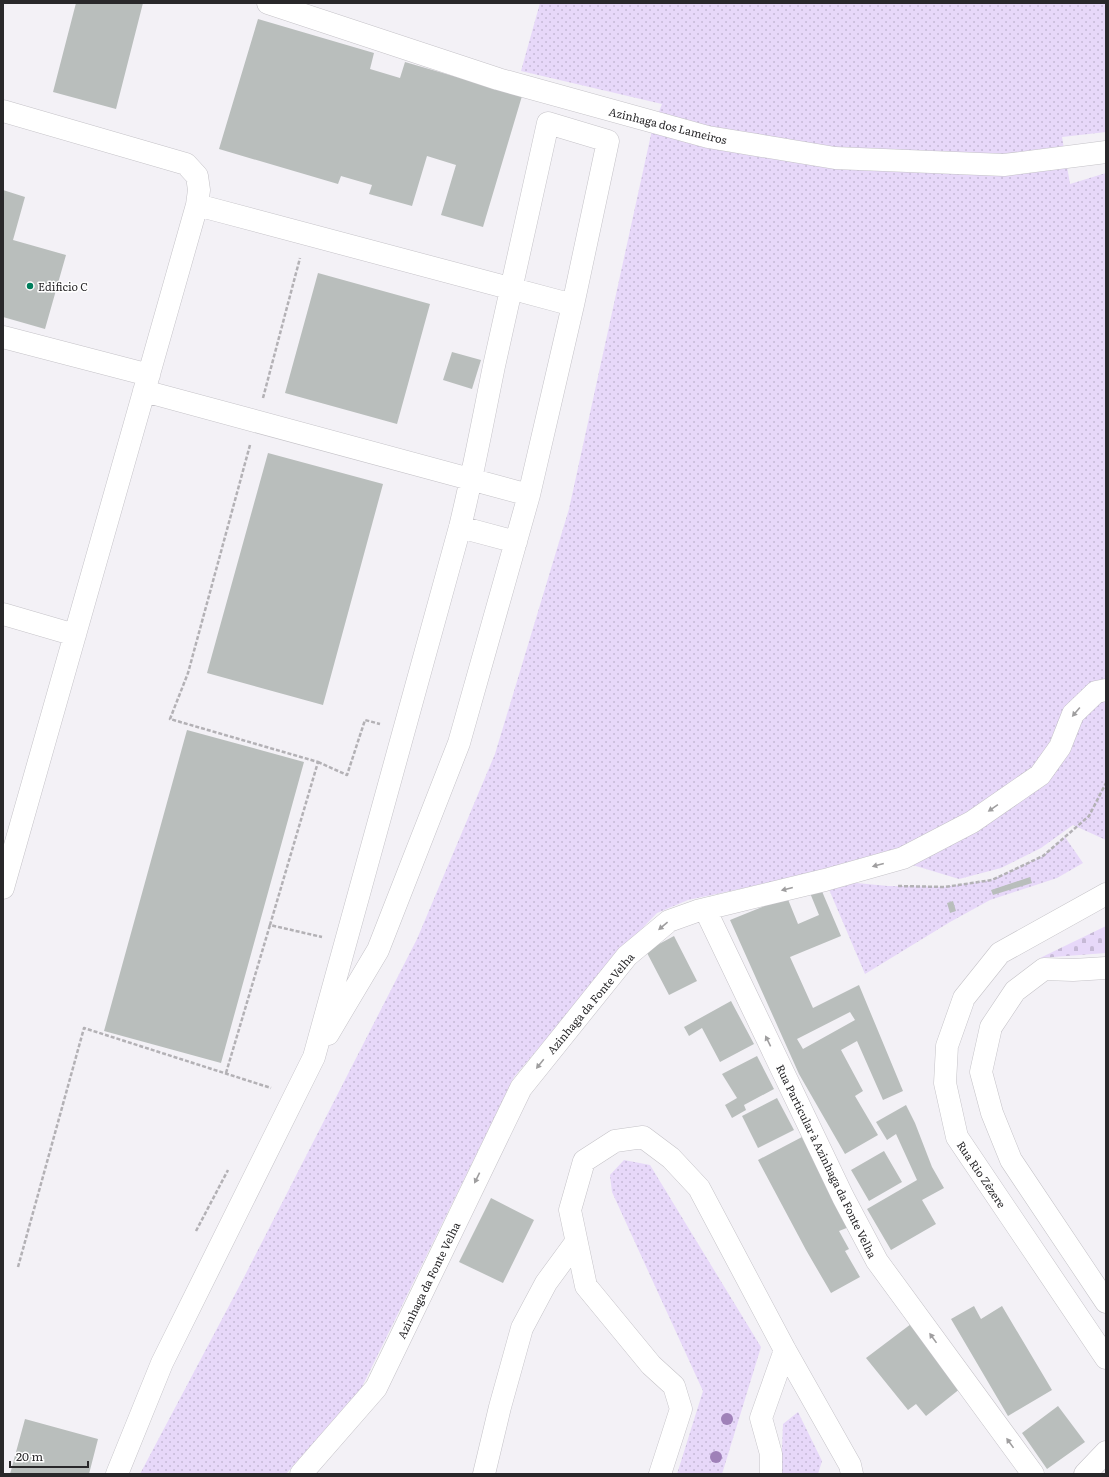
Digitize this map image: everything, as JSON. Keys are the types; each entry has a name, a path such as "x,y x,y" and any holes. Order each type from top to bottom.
{"street":[{"name":"Azinhaga dos Lameiros","path":"268,3 498,79 708,137 835,158 1004,165 1106,152"},
{"path":"3,111 186,164 197,176 199,190 197,205 3,888"},
{"path":"117,1474 162,1363 314,1057 378,950 459,743 529,495 573,305 608,141 548,123 460,527 314,1057"},
{"path":"197,205 307,233 573,305"},
{"path":"4,340 146,383 256,422 529,495"},
{"path":"460,527 516,542"},
{"path":"3,614 75,634"},
{"name":"Azinhaga da Fonte Velha","path":"301,1474 376,1388 520,1088 627,956 669,921 705,909 825,880 903,858 972,822 1040,775 1060,748 1073,714 1096,692 1106,690"},
{"name":"Rua Rio Zêzere","path":"1106,894 1000,953 964,998 947,1046 945,1083 957,1137 1106,1358"},
{"name":"Rua Particular à Azinhaga da Fonte Velha","path":"705,909 843,1196 877,1261 1033,1474"},
{"path":"1106,968 1074,970 1044,968 1015,991 992,1027 981,1072 992,1113 1011,1160 1106,1302"},
{"path":"660,1474 681,1409 674,1386 651,1365 586,1286 570,1210 584,1161 615,1141 643,1137 671,1158 699,1188 785,1350 850,1465 852,1474"},
{"path":"484,1474 500,1407 522,1328 546,1284 576,1242"},
{"path":"772,1474 771,1454 761,1418 785,1350"},
{"path":"1084,1474 1106,1452"}],"path":[{"path":"307,233 188,673 170,719 318,762 347,775 365,720 404,731"},
{"path":"226,1073 318,762"},
{"path":"895,886 945,887 992,880 1043,856 1089,816 1106,783"},
{"path":"270,925 346,942"},
{"path":"18,1267 84,1028 272,1088 268,1094"},
{"path":"196,1231 228,1170"}],"green space":[{"path":"540,3 1106,3 1106,132 1062,137 1070,184 1106,173 1106,840 1073,825 1041,848 1001,868 959,879 876,854 824,871 688,900 657,913 622,949 514,1077 361,1389 286,1474 140,1474 240,1285 417,939 495,754 569,509 652,130 662,104 521,71"},
{"path":"1065,837 1083,863 1057,878 990,900 950,922 865,974 825,880 888,886 945,887 992,880 1043,856"},
{"path":"1106,926 1106,953 1040,958"},
{"path":"624,1160 650,1165 761,1347 722,1474 677,1474 703,1391 612,1192 610,1175"},
{"path":"798,1412 822,1461 818,1474 781,1474 783,1424"}],"building":[{"path":"76,3 143,3 116,109 53,92"},
{"path":"258,19 374,53 370,69 400,78 405,62 522,96 483,227 441,215 456,165 427,156 412,206 369,194 372,185 341,176 338,184 219,149"},
{"name":"Edificio C","path":"3,190 25,197 13,240 66,255 45,329 3,317"},
{"path":"318,273 430,304 397,424 285,393"},
{"path":"452,352 481,360 472,389 443,380"},
{"path":"268,453 383,484 323,705 207,673"},
{"path":"187,730 304,762 221,1063 104,1031"},
{"path":"1030,877 1032,883 993,895 991,890"},
{"path":"821,889 841,936 790,957 813,1008 859,985 903,1091 883,1100 857,1041 841,1050 863,1091 855,1096 878,1135 845,1154 799,1074 730,920 787,897 798,924 819,915 810,893","holes":["850,1012 855,1020 803,1049 797,1039"]},
{"path":"953,901 956,911 950,913 947,903"},
{"path":"674,936 697,981 669,995 646,951"},
{"path":"731,1001 754,1044 720,1062 702,1028 689,1036 684,1027"},
{"path":"757,1056 774,1089 744,1105 746,1110 732,1118 725,1105 737,1098 722,1074"},
{"path":"777,1098 794,1130 758,1148 742,1116"},
{"path":"906,1105 915,1123 932,1167 944,1188 922,1200 936,1224 891,1250 867,1209 917,1180 896,1134 887,1140 876,1122"},
{"path":"802,1137 849,1227 839,1231 849,1249 845,1251 860,1277 831,1293 806,1250 758,1160"},
{"path":"884,1151 902,1182 869,1201 851,1170"},
{"path":"491,1198 534,1220 503,1283 459,1262"},
{"path":"974,1306 981,1319 1002,1306 1052,1390 1008,1416 951,1319"},
{"path":"911,1324 961,1388 926,1416 916,1404 908,1410 866,1358"},
{"path":"1058,1406 1085,1442 1047,1469 1022,1433"},
{"path":"25,1419 98,1439 89,1474 10,1474"}],"place":[{"name":"Edificio C","path":"30,286"}]}
